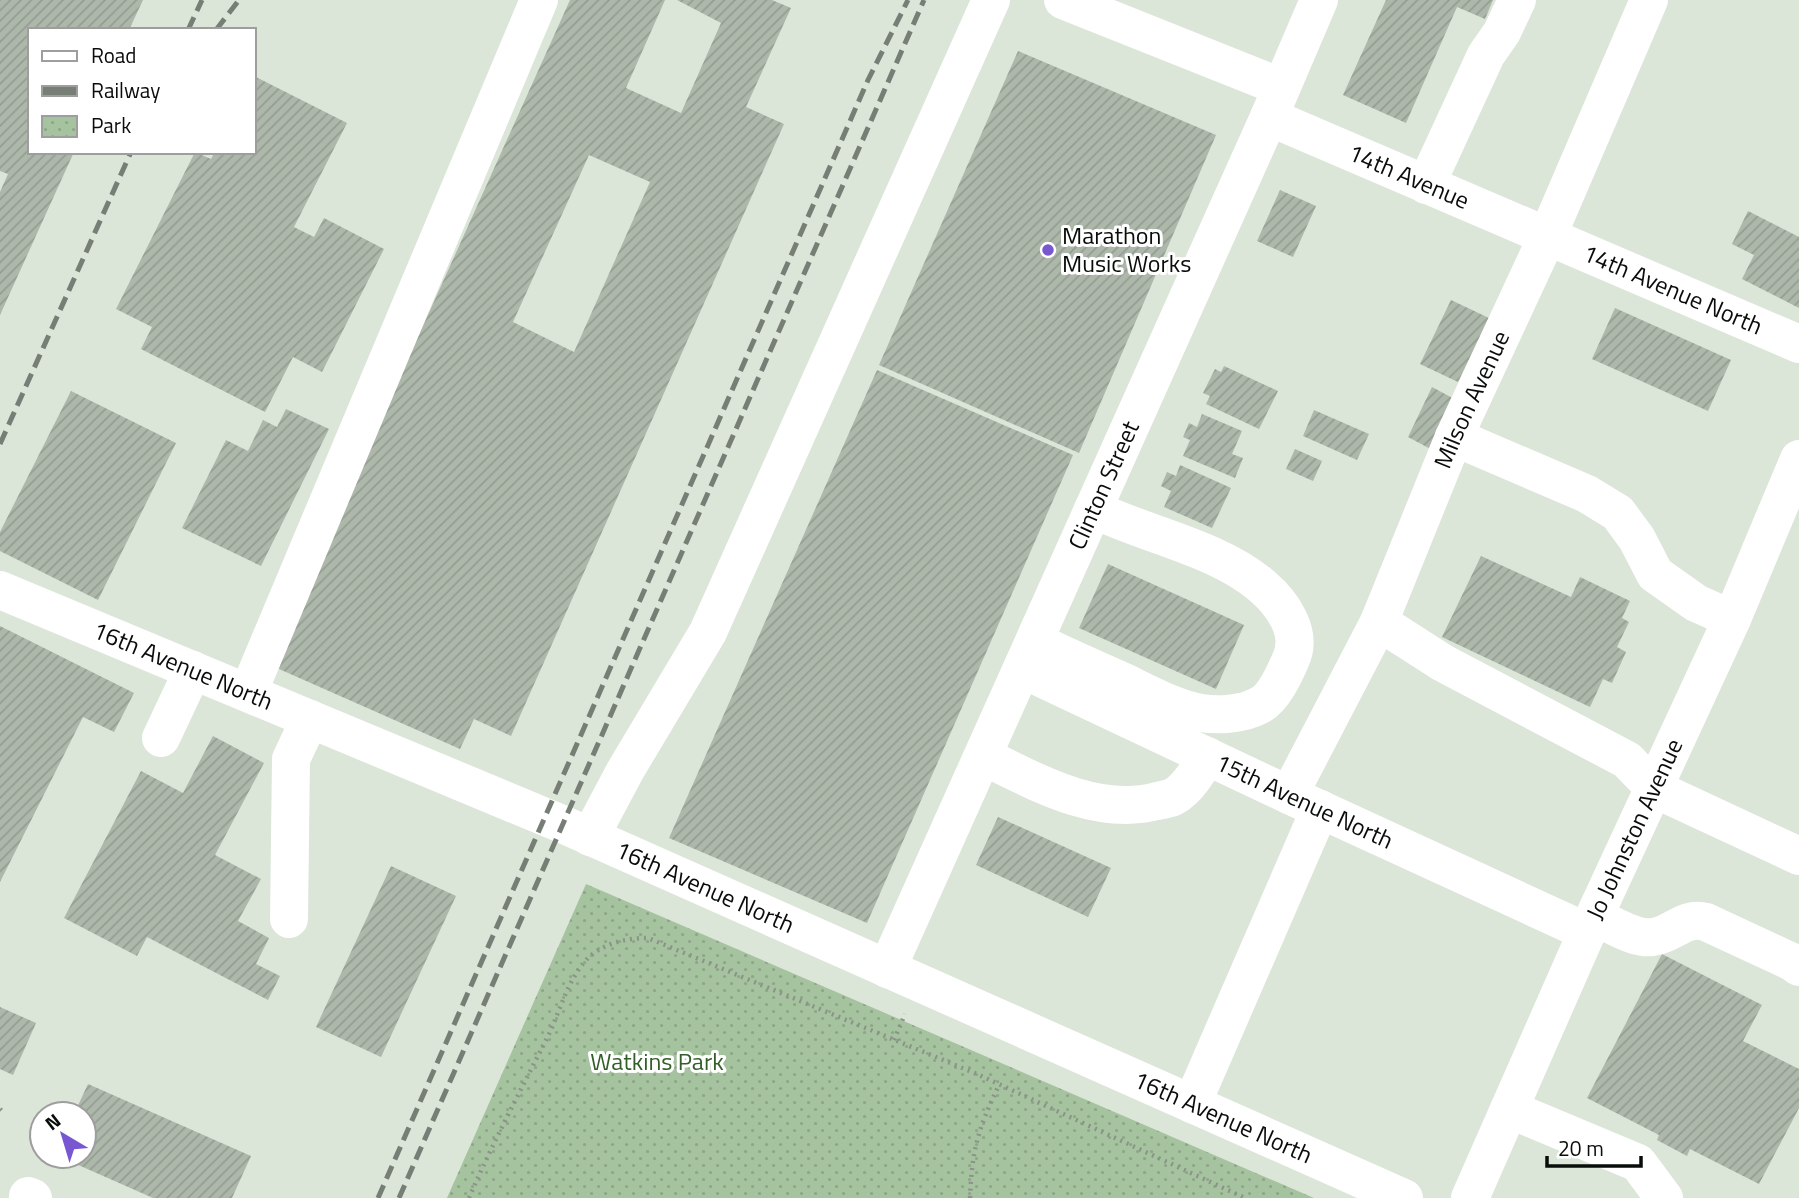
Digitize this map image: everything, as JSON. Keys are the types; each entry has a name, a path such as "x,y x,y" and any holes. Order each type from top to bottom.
{"street":[{"path":"248,693 539,0"},
{"path":"590,837 625,771 708,632 991,0"},
{"name":"14th Avenue","path":"1063,0 1275,102 1426,185 1548,237"},
{"name":"Clinton Street","path":"887,968 1029,655 1319,0"},
{"path":"1426,185 1486,55 1502,32 1517,0"},
{"name":"Milson Avenue","path":"1192,1104 1304,802 1454,437 1548,237 1649,0"},
{"name":"14th Avenue North","path":"1548,237 1799,344"},
{"path":"1454,437 1587,494 1618,513 1637,539 1655,574 1696,603 1732,619"},
{"name":"Jo Johnston Avenue","path":"1470,1198 1591,924 1732,619 1799,459"},
{"path":"1029,655 1079,664 1201,713 1234,713 1260,706 1282,680 1294,652 1292,625 1280,603 1261,585 1227,563 1121,523 1093,509"},
{"name":"16th Avenue North","path":"0,590 590,837 1404,1198"},
{"path":"1378,622 1443,663 1627,760 1655,789 1799,856"},
{"name":"15th Avenue North","path":"1029,655 1207,756 1304,802 1591,924 1653,937 1695,919 1793,961 1799,967"},
{"path":"161,738 193,670"},
{"path":"289,919 291,759 310,719"},
{"path":"983,756 1093,803 1117,805 1143,805 1173,797 1195,776 1207,756"},
{"path":"1509,1109 1638,1163 1664,1198"}],"path":[{"path":"470,1198 574,975 590,956 629,938 648,938 894,1040 1245,1198"},
{"path":"894,1040 905,1016"},
{"path":"970,1198 971,1164 978,1129 999,1085"}],"green space":[{"name":"Watkins Park","path":"586,884 1314,1198 447,1198"}],"building":[{"path":"0,0 143,0 130,28 28,28 28,154 73,154 0,315 0,192 8,174 0,171"},
{"path":"570,0 665,0 626,88 681,113 721,23 677,0 772,0 791,8 746,107 784,124 511,736 474,719 460,749 270,665","holes":["589,155 650,182 574,352 513,322"]},
{"path":"1386,0 1493,0 1485,19 1457,7 1406,123 1343,95"},
{"name":"Marathon Music Works","path":"1018,51 1216,135 1079,453 879,365"},
{"path":"256,77 347,123 294,227 314,237 324,218 384,249 322,372 293,357 265,412 141,349 152,327 116,309 194,154 211,159 214,154 256,154"},
{"path":"1280,190 1316,206 1293,257 1257,241"},
{"path":"1748,211 1799,237 1799,308 1742,279 1754,255 1732,244"},
{"path":"1451,300 1489,318 1458,382 1420,364"},
{"path":"1615,308 1731,360 1708,411 1592,359"},
{"path":"1224,366 1278,391 1259,429 1206,404 1210,396 1203,393 1215,369 1221,372"},
{"path":"877,370 1073,455 867,923 669,838"},
{"path":"1432,387 1462,403 1438,453 1408,437"},
{"path":"71,391 176,443 98,600 0,551 0,532"},
{"path":"286,409 329,429 261,566 182,528 226,440 248,451 263,420 277,427"},
{"path":"1314,410 1369,434 1357,460 1303,436"},
{"path":"1202,414 1242,431 1232,454 1243,458 1235,478 1183,456 1190,440 1183,437 1189,423 1197,427"},
{"path":"1295,449 1322,461 1313,481 1286,469"},
{"path":"1180,465 1231,488 1212,528 1164,507 1171,491 1161,486 1167,472 1176,476"},
{"path":"1481,556 1571,597 1580,577 1630,601 1622,618 1629,622 1617,647 1626,652 1612,683 1603,679 1590,707 1442,637"},
{"path":"1108,564 1244,625 1216,689 1079,628"},
{"path":"0,626 134,693 114,732 83,717 0,882"},
{"path":"213,736 264,763 215,855 261,879 238,921 269,938 256,964 280,976 268,1000 147,937 137,956 64,918 141,771 183,793"},
{"path":"998,817 1111,868 1088,917 976,865"},
{"path":"391,866 456,896 381,1057 316,1027"},
{"path":"1662,954 1762,1005 1743,1041 1799,1069 1799,1108 1759,1184 1690,1149 1687,1156 1657,1140 1659,1135 1587,1098"},
{"path":"0,1007 36,1023 13,1075 0,1069"},
{"path":"88,1084 251,1156 232,1198 153,1198 90,1170 98,1170 98,1100 81,1100"}],"railway":[{"path":"189,28 202,0"},
{"path":"218,28 239,0"},
{"path":"378,1198 868,80 908,0"},
{"path":"399,1198 924,0"},
{"path":"0,444 130,154"}],"place":[{"name":"Marathon Music Works","path":"1048,250"}]}
